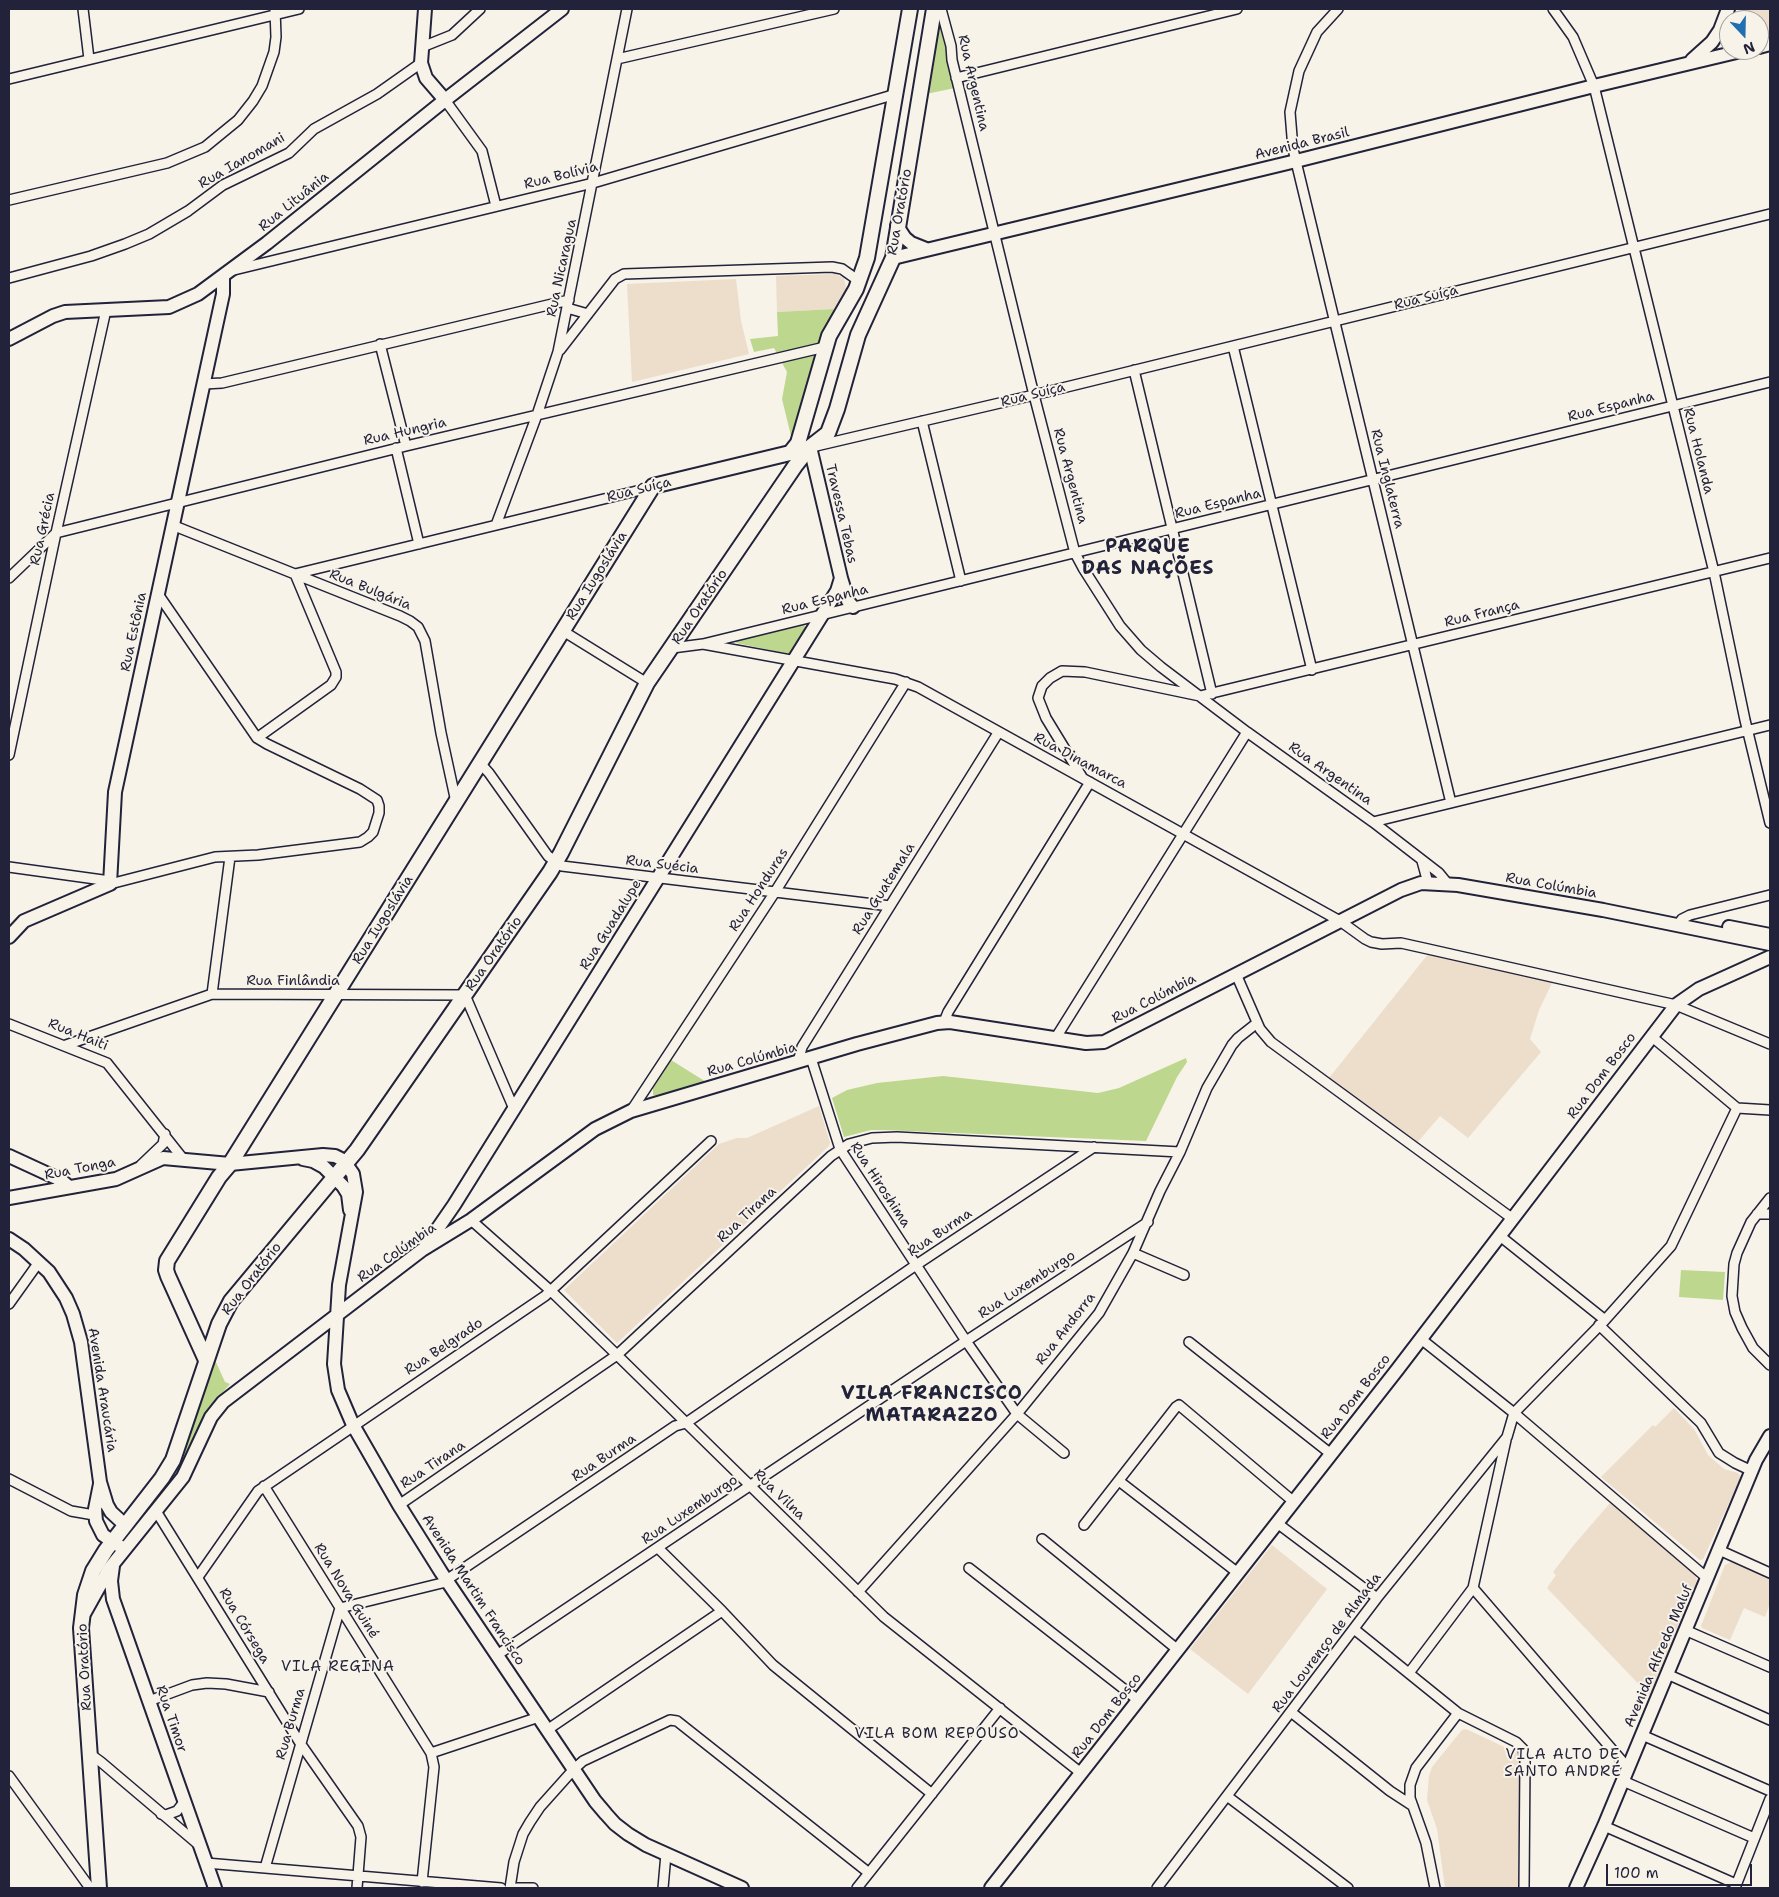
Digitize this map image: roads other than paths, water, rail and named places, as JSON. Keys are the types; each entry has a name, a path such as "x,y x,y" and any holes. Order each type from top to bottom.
{"main road":[{"name":"Rua Oratório","path":"790,453 800,438 825,347 834,325 859,281 869,251 910,9"},
{"name":"Rua Oratório","path":"99,1888 82,1620 85,1595 90,1579 101,1556 174,1460 206,1360 219,1324 231,1301 346,1163 394,1098 556,863 647,683 795,466 810,447 822,438 832,426 858,335 893,258 934,9"},
{"name":"Rua Suíça","path":"653,486 790,453"},
{"name":"Rua Iugoslávia","path":"206,1360 168,1276 166,1265 219,1177 230,1164 653,486"}],"street":[{"path":"83,9 89,59"},
{"path":"9,79 276,11 299,9"},
{"path":"425,9 421,63 426,78 445,100 482,151 496,206"},
{"path":"422,47 452,35 480,9"},
{"name":"Rua Lituânia","path":"9,339 53,316 65,312 170,307 198,294 275,236 562,9"},
{"name":"Rua Nicaragua","path":"496,525 558,352 627,9"},
{"path":"617,59 834,9"},
{"name":"Rua Argentina","path":"941,9 994,233 1075,553 1114,618 1125,632 1160,667 1373,822 1439,873 1448,884"},
{"path":"956,78 1237,9"},
{"name":"Rua Inglaterra","path":"1338,9 1318,32 1298,71 1290,112 1291,133 1334,321 1451,803"},
{"name":"Rua Holanda","path":"1552,9 1573,37 1594,86 1714,572 1747,731 1770,823"},
{"path":"9,200 167,163 206,147 238,120 262,86 274,52 276,11"},
{"path":"1685,64 1706,50 1719,31"},
{"name":"Avenida Brasil","path":"893,258 1296,161 1719,56"},
{"name":"Rua Ianomani","path":"9,278 91,256 149,234 188,210 223,185 278,160 314,129 377,94 421,63"},
{"name":"Rua Bolívia","path":"226,273 593,183 896,94"},
{"name":"Rua Suíça","path":"790,453 1770,214"},
{"path":"898,226 904,238 926,249"},
{"path":"558,352 615,279 624,274 832,267 842,269 859,281"},
{"name":"Rua Estônia","path":"110,883 114,792 204,384 226,273"},
{"path":"204,384 222,382 380,344 568,304 588,314"},
{"name":"Rua Grécia","path":"9,755 106,310"},
{"path":"380,344 406,446"},
{"path":"1233,346 1312,670"},
{"name":"Rua Hungria","path":"9,578 56,533 396,448 825,347"},
{"path":"1134,370 1212,694"},
{"name":"Rua Espanha","path":"672,648 703,644 737,636 1770,382"},
{"path":"922,421 960,581"},
{"name":"Travessa Tebas","path":"794,661 837,591 841,578 810,447"},
{"path":"396,448 418,544"},
{"name":"Rua Suíça","path":"295,574 653,486"},
{"name":"Rua Bulgária","path":"172,525 400,616 418,627 425,641 441,733 456,802"},
{"name":"Rua França","path":"1200,696 1770,558"},
{"path":"257,738 331,685 336,677 336,672 295,574"},
{"path":"841,578 848,602 853,607"},
{"path":"9,937 24,921 110,883 215,857 346,845 360,842 373,832 379,806 376,800 370,795 257,738 158,594"},
{"path":"563,631 647,683"},
{"path":"734,650 733,640 737,636"},
{"name":"Rua Dinamarca","path":"703,644 906,682 918,687 998,733 1184,833 1340,921 1371,942 1402,944 1428,949 1676,1005 1770,1044"},
{"name":"Rua Guadalupe","path":"422,1250 454,1205 794,661"},
{"path":"1082,777 1039,703 1038,698 1042,686 1055,674 1062,671 1078,671 1200,696"},
{"name":"Rua Honduras","path":"630,1111 775,892 906,682"},
{"path":"1373,822 1770,725"},
{"path":"1055,1039 1247,732"},
{"name":"Rua Guatemala","path":"798,1062 802,1047 998,733"},
{"path":"480,763 548,856 556,863"},
{"path":"944,1022 948,1012 1090,782"},
{"path":"1384,831 1396,816"},
{"path":"212,994 230,857"},
{"path":"1422,860 1428,883"},
{"name":"Rua Suécia","path":"556,863 567,868 890,906"},
{"path":"9,867 110,883"},
{"name":"Rua Colúmbia","path":"82,1620 98,1586 116,1559 176,1487 188,1469 215,1409 422,1250 471,1220 595,1129 630,1111 857,1044 944,1022 1092,1044 1104,1042 1412,885 1428,883 1448,884 1770,935"},
{"path":"1680,922 1690,915 1770,894"},
{"name":"Rua Colúmbia","path":"1680,922 1770,944"},
{"name":"Rua Dom Bosco","path":"991,1888 1421,1339 1676,1005 1699,989 1770,957"},
{"path":"1236,974 1264,1035 1513,1219"},
{"name":"Rua Finlândia","path":"66,1045 212,994 465,995"},
{"path":"465,995 514,1109"},
{"name":"Rua Haiti","path":"9,1024 103,1060 112,1067 184,1160"},
{"name":"Rua Andorra","path":"858,1592 1017,1414 1099,1313 1148,1222 1160,1191 1180,1152 1206,1088 1232,1045 1238,1038 1258,1024"},
{"path":"1651,1036 1737,1108 1770,1110"},
{"name":"Rua Hiroshima","path":"811,1058 840,1149 966,1341 1017,1414 1064,1453"},
{"path":"1514,1413 1602,1323 1671,1246 1737,1108"},
{"path":"133,1172 160,1147 164,1140 164,1134"},
{"name":"Rua Tirana","path":"399,1504 617,1355 840,1149 859,1141 885,1137 1180,1152"},
{"name":"Rua Belgrado","path":"198,1577 252,1498 264,1486 551,1291 711,1141"},
{"name":"Rua Burma","path":"266,1868 300,1743 340,1608 438,1584 447,1580 675,1426 686,1423 916,1265 1094,1147"},
{"path":"9,1156 60,1180 69,1187"},
{"path":"184,1160 230,1164 330,1156 339,1158 346,1163"},
{"name":"Rua Tonga","path":"9,1198 116,1178 163,1158 184,1160"},
{"path":"298,1158 313,1161 324,1167 335,1177"},
{"name":"Avenida Martim Francisco","path":"346,1163 353,1174 356,1185 356,1197 339,1285 334,1351 336,1378 341,1397 353,1425 399,1504 447,1580 595,1801 615,1824 646,1845 742,1888"},
{"name":"Avenida Martim Francisco","path":"335,1177 348,1194 351,1218"},
{"path":"1770,1198 1745,1234 1737,1253 1734,1264 1732,1296 1735,1312 1753,1348 1770,1365"},
{"path":"454,1205 461,1216 471,1220"},
{"path":"1758,1214 1770,1214"},
{"name":"Rua Vilna","path":"471,1220 551,1291 884,1617 1082,1773"},
{"name":"Rua Luxemburgo","path":"497,1655 966,1341 1148,1222"},
{"path":"1500,1236 1602,1323 1701,1423 1719,1453 1752,1471"},
{"name":"Avenida Araucária","path":"9,1239 49,1272 62,1292 77,1325 100,1482 108,1505 117,1518 125,1525"},
{"path":"1133,1253 1184,1275"},
{"path":"9,1304 39,1262"},
{"path":"1421,1339 1514,1413 1707,1578"},
{"path":"1189,1342 1331,1454"},
{"path":"1084,1525 1176,1407 1182,1406 1294,1502"},
{"name":"Rua Lourenço de Almada","path":"1160,1885 1377,1598 1507,1438 1514,1413"},
{"name":"Avenida Alfredo Maluf","path":"1576,1888 1623,1781 1752,1471 1770,1436"},
{"path":"1409,1673 1473,1588 1507,1438"},
{"path":"9,1479 71,1511 94,1515 99,1529 112,1542 126,1547"},
{"path":"1120,1481 1238,1573"},
{"name":"Avenida Araucária","path":"94,1515 100,1482"},
{"name":"Rua Nova Guiné","path":"264,1486 431,1753 434,1767 422,1882"},
{"name":"Rua Córsega","path":"156,1511 300,1743 358,1826 361,1836 357,1888"},
{"path":"1278,1523 1377,1598"},
{"path":"1042,1539 1178,1650"},
{"path":"658,1548 773,1665 932,1794"},
{"path":"1719,1550 1770,1574"},
{"name":"Rua Timor","path":"116,1559 111,1576 111,1593 215,1888"},
{"path":"969,1568 1138,1700"},
{"path":"1473,1588 1628,1768"},
{"path":"548,1730 722,1611"},
{"path":"1354,1629 1458,1713 1516,1742 1523,1749 1525,1760 1524,1888"},
{"path":"1685,1630 1770,1667"},
{"path":"1667,1674 1770,1720"},
{"path":"149,1701 192,1685 206,1683 226,1684 268,1692"},
{"path":"857,1888 1000,1708"},
{"path":"1291,1712 1390,1791 1413,1806"},
{"path":"1435,1888 1426,1843 1413,1806 1410,1791 1413,1774 1458,1713"},
{"path":"431,1753 539,1717"},
{"path":"510,1888 514,1862 530,1822 546,1800 574,1769 583,1761 670,1720 677,1721 869,1874"},
{"path":"1642,1735 1770,1791"},
{"path":"90,1754 200,1845"},
{"path":"9,1776 90,1888"},
{"path":"1623,1781 1754,1838"},
{"path":"1227,1796 1348,1888"},
{"path":"1604,1826 1735,1886 1770,1799"},
{"path":"161,1814 172,1814 184,1802"},
{"path":"663,1888 666,1854"},
{"path":"206,1863 500,1888"},
{"path":"1160,1885 1171,1888"},
{"path":"517,1888 533,1888"}],"district":[{"name":"PARQUE DAS NAÇÕES","path":"1148,558"},
{"name":"VILA FRANCISCO MATARAZZO","path":"932,1405"},
{"name":"VILA REGINA","path":"338,1667"},
{"name":"VILA BOM REPOUSO","path":"937,1734"},
{"name":"VILA ALTO DE SANTO ANDRÉ","path":"1563,1764"}]}
